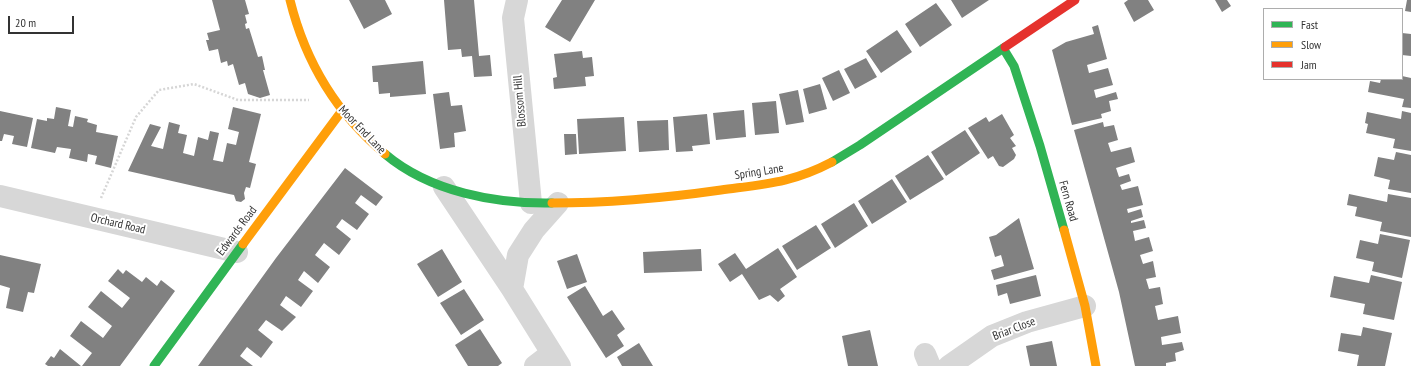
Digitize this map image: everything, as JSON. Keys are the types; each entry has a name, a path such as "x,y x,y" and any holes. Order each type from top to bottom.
{"street":[{"name":"Moor End Lane","path":"290,0 293,14 310,60 341,112 376,148 409,172 444,187"},
{"name":"Blossom Hill","path":"517,0 513,18 531,203"},
{"name":"Spring Lane","path":"444,187 480,197 531,203 682,196 786,181 825,166 860,145 1075,0"},
{"name":"Fern Road","path":"1003,48 1014,66 1038,139 1085,306 1096,366"},
{"name":"Edwards Road","path":"154,366 341,112"},
{"path":"444,187 512,289 556,360 535,366"},
{"name":"Orchard Road","path":"0,196 237,252"},
{"path":"512,289 518,255 534,230 558,202"},
{"name":"Briar Close","path":"949,366 992,336 1027,322 1085,306"}],"path":[{"path":"96,219 102,195 136,118 159,90 194,84 238,100 333,99"}],"building":[{"path":"212,0 245,0 249,14 245,15 247,23 245,24 246,29 249,28 258,57 262,56 265,70 263,70 270,95 260,98 248,94 245,83 239,85 233,64 228,66 227,61 221,63 218,49 209,51 206,40 209,40 207,33 220,30"},
{"path":"349,0 385,0 392,14 364,29"},
{"path":"444,0 474,0 479,56 490,55 492,76 474,77 472,56 462,57 461,49 448,50"},
{"path":"562,0 595,0 570,42 545,27"},
{"path":"951,0 989,0 962,18"},
{"path":"1128,0 1148,0 1154,10 1134,22 1124,3"},
{"path":"1215,0 1227,0 1231,6 1222,12"},
{"path":"1407,0 1411,0 1411,12 1405,11"},
{"path":"936,3 952,25 920,47 905,24"},
{"path":"1098,25 1107,59 1087,65 1089,73 1108,68 1113,85 1094,90 1096,98 1116,92 1118,99 1109,101 1111,111 1101,114 1102,118 1072,125 1052,50 1066,42 1094,34 1092,27"},
{"path":"897,30 912,52 881,73 866,51"},
{"path":"1403,33 1411,34 1411,56 1403,55"},
{"path":"582,51 583,58 592,57 594,76 585,77 586,86 554,89 553,78 557,77 554,54"},
{"path":"866,58 877,77 855,89 844,69"},
{"path":"423,61 426,94 390,97 390,93 379,94 378,82 373,82 372,66"},
{"path":"839,70 850,93 833,101 822,78"},
{"path":"1403,76 1411,78 1411,108 1402,107 1404,99 1368,92 1370,81 1380,83 1381,80 1403,80"},
{"path":"820,84 827,109 809,114 803,89"},
{"path":"798,90 804,122 786,125 779,94"},
{"path":"449,92 451,106 462,105 466,131 454,133 455,147 440,149 433,94"},
{"path":"776,101 779,133 755,135 752,103"},
{"path":"56,107 71,110 68,126 73,127 75,116 88,119 87,122 97,125 96,132 118,136 111,168 95,164 97,156 88,154 87,162 69,158 71,149 57,147 55,153 31,148 37,119 47,121 47,118 54,119"},
{"path":"233,107 261,114 249,162 256,164 250,188 246,187 244,193 245,199 241,202 236,201 234,195 128,171 150,124 161,127 151,146 163,149 169,122 180,125 178,133 187,135 183,153 194,156 198,137 208,140 210,131 219,133 213,160 223,162 227,143 236,145 239,132 228,129"},
{"path":"744,110 746,137 716,140 713,113"},
{"path":"0,111 33,118 27,147 12,144 14,136 4,134 2,141 0,141"},
{"path":"1402,111 1411,113 1411,151 1393,148 1395,139 1366,133 1368,124 1365,123 1367,112 1401,119"},
{"path":"707,114 710,144 692,146 693,151 676,152 673,117"},
{"path":"1002,114 1014,135 1010,138 1016,146 1012,148 1016,155 1014,159 1003,167 999,166 993,156 988,159 968,128 986,117 989,122"},
{"path":"624,117 626,151 579,154 577,119"},
{"path":"668,120 669,150 639,152 637,121"},
{"path":"1103,122 1104,127 1114,125 1118,140 1108,143 1111,152 1131,147 1135,162 1116,168 1119,177 1129,174 1131,181 1120,185 1122,190 1138,186 1143,205 1127,209 1128,213 1141,209 1143,217 1131,221 1131,223 1144,220 1146,228 1133,231 1135,241 1149,237 1153,251 1140,255 1143,264 1153,261 1156,277 1146,279 1149,289 1160,287 1163,304 1155,306 1158,320 1178,316 1181,333 1161,337 1162,345 1182,342 1184,350 1175,353 1176,361 1166,363 1166,366 1135,366 1119,292 1074,130"},
{"path":"965,130 980,153 946,176 931,152"},
{"path":"564,134 576,134 577,154 565,155"},
{"path":"1396,152 1411,155 1411,193 1388,189 1390,180 1374,176 1378,157 1394,160"},
{"path":"928,155 944,179 910,200 895,176"},
{"path":"345,168 383,197 376,206 361,195 355,203 369,214 357,230 342,219 336,227 351,239 339,255 324,243 315,255 330,267 318,283 304,271 298,280 313,291 301,307 286,296 280,305 296,317 282,331 266,320 258,330 273,342 261,358 247,347 240,356 253,366 198,366 276,258"},
{"path":"892,179 907,202 872,224 858,201"},
{"path":"1349,194 1387,202 1388,194 1411,198 1411,237 1380,231 1382,222 1355,216 1357,207 1347,205"},
{"path":"854,203 868,226 835,248 821,224"},
{"path":"1019,218 1034,269 994,280 991,270 1004,266 1001,255 995,257 989,237 996,235"},
{"path":"816,225 831,248 797,270 782,246"},
{"path":"1380,234 1410,240 1402,278 1372,271 1374,262 1356,258 1360,240 1378,244"},
{"path":"778,248 797,277 780,289 785,296 778,302 770,295 759,300 742,274 730,282 718,264 735,253 746,269"},
{"path":"442,249 462,282 438,297 417,264"},
{"path":"701,249 702,271 644,273 643,252"},
{"path":"577,254 587,282 567,289 557,261"},
{"path":"0,255 41,264 34,293 28,292 23,312 6,308 10,288 0,285"},
{"path":"118,269 123,274 126,270 142,282 146,277 157,286 161,280 175,291 120,366 82,366 92,353 70,336 81,321 103,338 112,326 88,307 101,291 122,308 130,298 108,281"},
{"path":"1036,275 1041,296 1010,304 1007,293 998,296 996,285"},
{"path":"1371,275 1402,282 1394,320 1363,314 1365,304 1330,297 1334,276 1369,283"},
{"path":"585,286 603,316 612,310 625,329 617,335 624,346 606,358 567,297"},
{"path":"464,289 484,320 461,335 440,303"},
{"path":"1363,327 1392,333 1385,366 1357,366 1359,355 1338,351 1341,333 1361,336"},
{"path":"480,329 502,363 498,366 468,366 455,345"},
{"path":"870,330 878,366 848,366 842,336"},
{"path":"1052,341 1057,366 1030,366 1026,346"},
{"path":"639,343 653,366 622,366 617,357"},
{"path":"60,349 81,366 48,366 45,364 51,356 54,358"}],"traffic: fast":[{"path":"832,162 860,145 1005,47"},
{"path":"1003,48 1014,66 1040,146 1064,230"},
{"path":"385,154 422,178 464,193 509,201 552,203"},
{"path":"154,366 243,244"}],"traffic: slow":[{"path":"290,0 304,44 325,85 352,122 385,154"},
{"path":"243,244 341,112"},
{"path":"552,203 637,200 751,186 791,179 832,162"},
{"path":"1064,230 1085,306 1096,366"}],"traffic: jam":[{"path":"1005,47 1075,0"}]}
